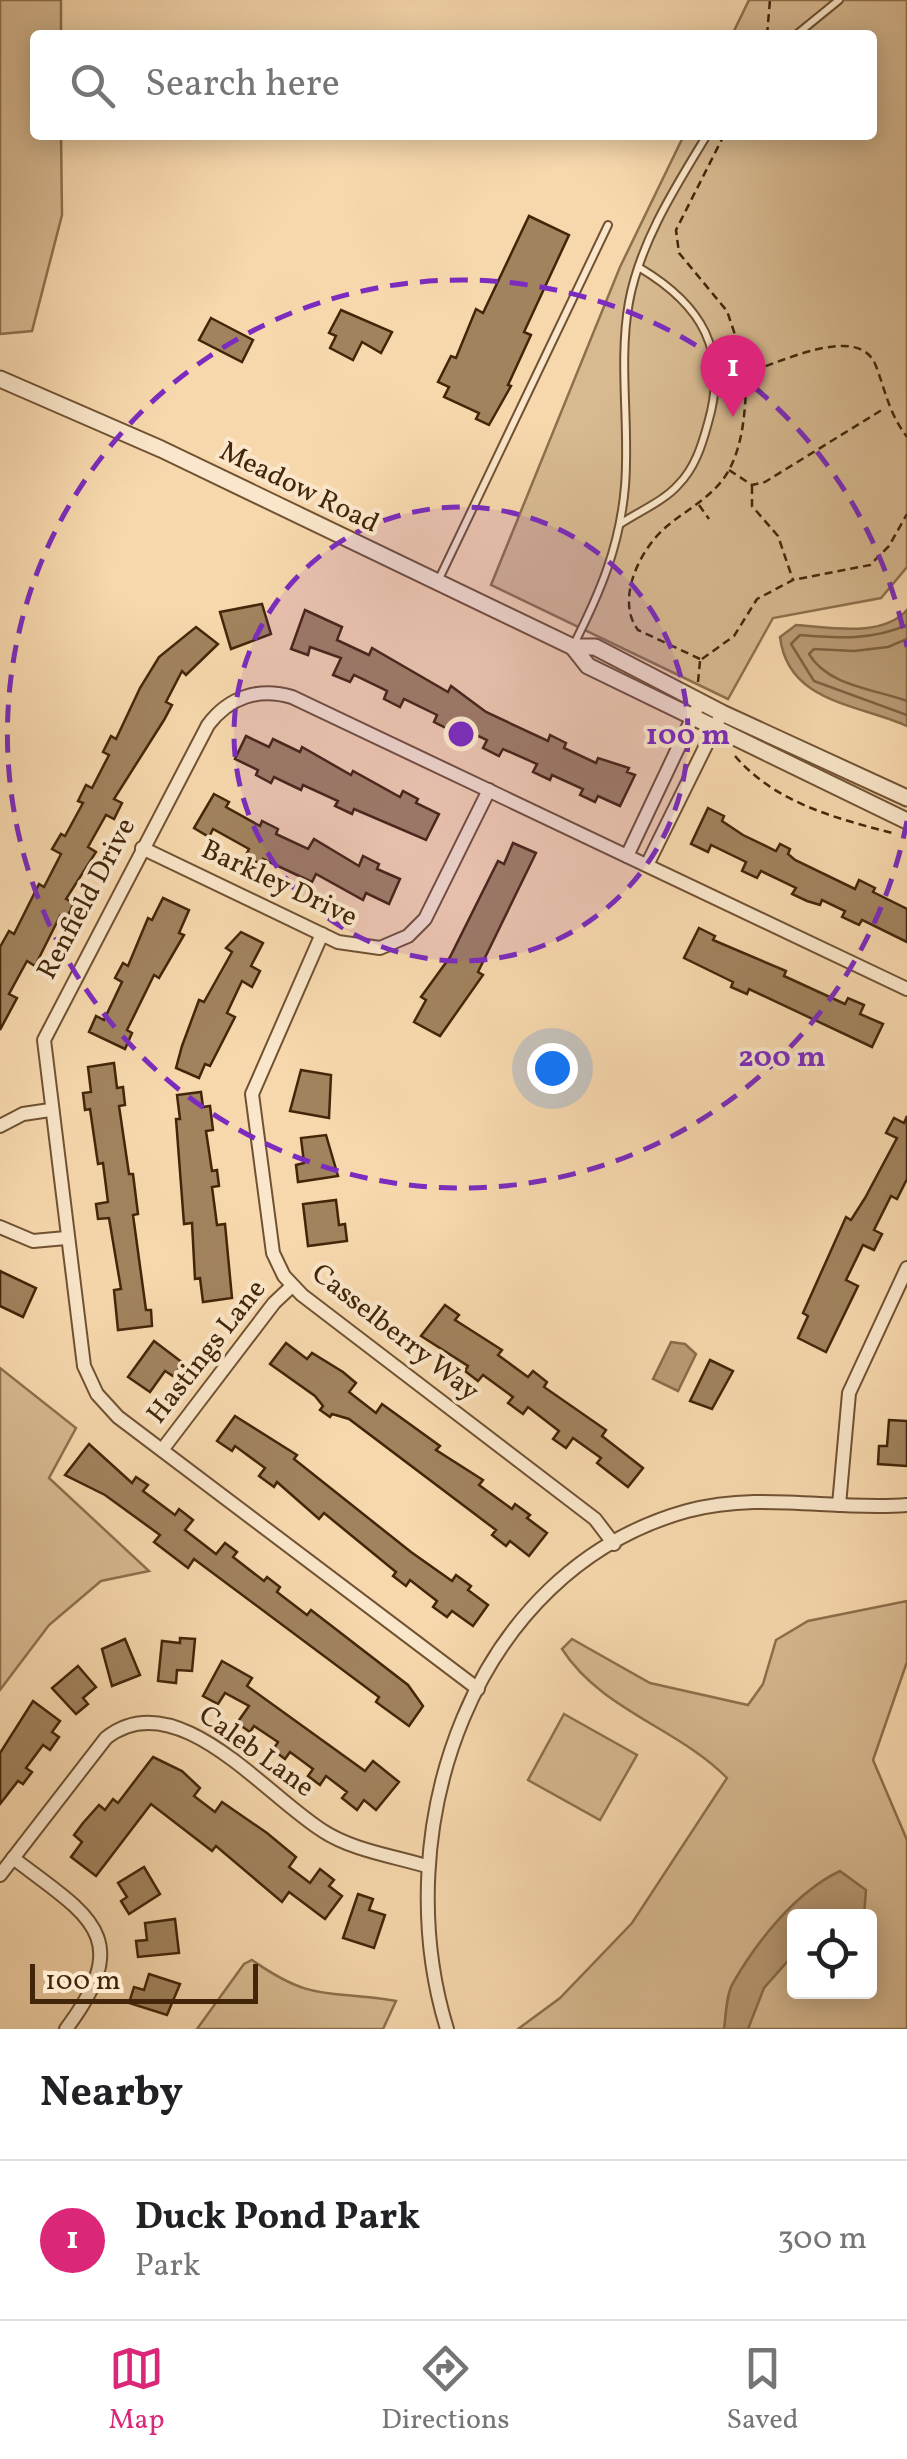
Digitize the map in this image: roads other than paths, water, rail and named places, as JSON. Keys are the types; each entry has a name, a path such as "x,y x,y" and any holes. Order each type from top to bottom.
{"street":[{"name":"Meadow Road","path":"0,379 161,449 573,647 595,647 722,713 907,798"},
{"name":"Meadow Road","path":"573,647 588,666 907,821"},
{"name":"Renfield Drive","path":"478,1689 114,1413 90,1383 82,1360 43,1055 48,1026 212,720 234,700 257,693 298,699 907,989"},
{"path":"627,856 700,702"},
{"path":"647,865 722,713"},
{"name":"Barkley Drive","path":"142,848 322,934 368,949 397,942 413,933 432,909 490,790"},
{"name":"Casselberry Way","path":"322,934 260,1068 251,1099 271,1243 279,1268 292,1286 594,1518 614,1544"},
{"path":"0,1126 23,1114 50,1110"},
{"path":"0,1227 27,1240 66,1238"},
{"path":"839,1504 848,1393 907,1268"},
{"name":"Hastings Lane","path":"162,1450 273,1304 292,1286"},
{"path":"446,2029 428,1942 426,1866 442,1774 478,1689 534,1609 575,1571 614,1544 671,1517 729,1502 772,1498 907,1505"},
{"name":"Caleb Lane","path":"0,1875 106,1738 126,1726 154,1720 188,1731 331,1836 426,1866"},
{"path":"13,1858 84,1913 98,1938 98,1979 66,2029"}],"lane":[{"path":"802,30 839,0"},
{"path":"573,647 606,582 620,524 625,484 624,375 629,300 659,218 704,140"},
{"path":"438,582 608,225"},
{"path":"620,524 678,486 700,453 718,391 710,344 692,308 673,288 640,268"}],"water":[{"path":"907,610 907,726 828,698 796,676 786,659 780,637 796,625 870,628 896,619"},
{"path":"671,1342 685,1344 696,1354 678,1391 653,1379"},
{"path":"840,1871 866,1890 864,1909 789,1909"},
{"path":"787,1911 787,1962 764,1988 748,2029 724,2029 731,1988"}],"place":[{"name":"Duck Pond Park","path":"733,417"}]}
